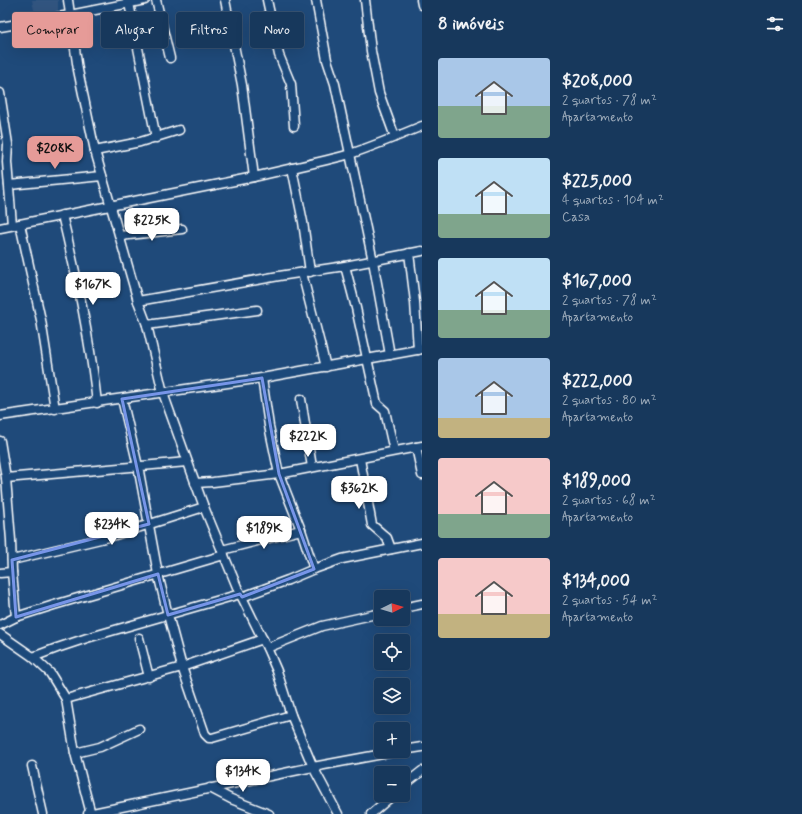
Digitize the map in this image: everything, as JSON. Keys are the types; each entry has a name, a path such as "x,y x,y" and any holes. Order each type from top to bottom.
{"street":[{"path":"68,0 70,12"},
{"path":"85,12 145,0"},
{"path":"156,0 170,58"},
{"path":"225,0 242,85 254,177"},
{"path":"267,0 279,55 291,84 294,126"},
{"path":"316,0 327,60 335,84 373,261 390,355"},
{"path":"366,0 371,52 379,93 396,137"},
{"path":"421,0 422,5"},
{"path":"130,3 156,138"},
{"path":"0,27 12,25"},
{"path":"75,48 95,151 138,301 147,325 163,393 187,462 223,553 241,596 263,638 277,671 291,715 313,767 338,814"},
{"path":"0,93 8,144 7,162 9,185 16,224 41,320 55,409"},
{"path":"0,228 254,177 350,154 422,126"},
{"path":"95,151 140,142 179,130"},
{"path":"292,168 303,222 306,272 326,367"},
{"path":"9,185 102,176"},
{"path":"62,215 81,297 93,362 97,402"},
{"path":"120,236 182,229"},
{"path":"138,301 373,261 422,250"},
{"path":"0,416 262,378 420,350 409,253"},
{"path":"345,266 356,308 377,404 385,411 394,451"},
{"path":"147,325 257,310"},
{"path":"262,378 269,426 279,474 301,530 314,569"},
{"path":"122,399 138,466 158,574 168,615 182,667 205,734 209,738 212,738 291,715"},
{"path":"301,399 312,467"},
{"path":"0,441 6,478 16,617"},
{"path":"195,483 279,474 419,446 422,475"},
{"path":"360,459 372,525 387,538 391,549"},
{"path":"6,478 187,462"},
{"path":"12,560 109,537 204,507"},
{"path":"0,624 16,617 54,605 301,530"},
{"path":"33,657 87,638 241,596 356,555 422,543"},
{"path":"0,573 12,572"},
{"path":"410,607 422,604"},
{"path":"267,648 322,626 374,615"},
{"path":"0,634 33,657 50,673 66,699 75,753 90,814 210,788 374,756"},
{"path":"139,638 149,676"},
{"path":"66,699 182,667 263,638"},
{"path":"75,753 100,747 139,729"},
{"path":"410,749 422,747"},
{"path":"32,766 43,814"},
{"path":"410,780 422,771"},
{"path":"210,788 231,799 269,814"},
{"path":"370,814 385,802"}],"highlighted area":[{"path":"262,378 279,474 314,569 242,597 240,594 168,615 158,574 16,617 12,560 149,524 122,399"}],"shaded area":[{"path":"32,0 58,0 58,11 34,12"}]}
